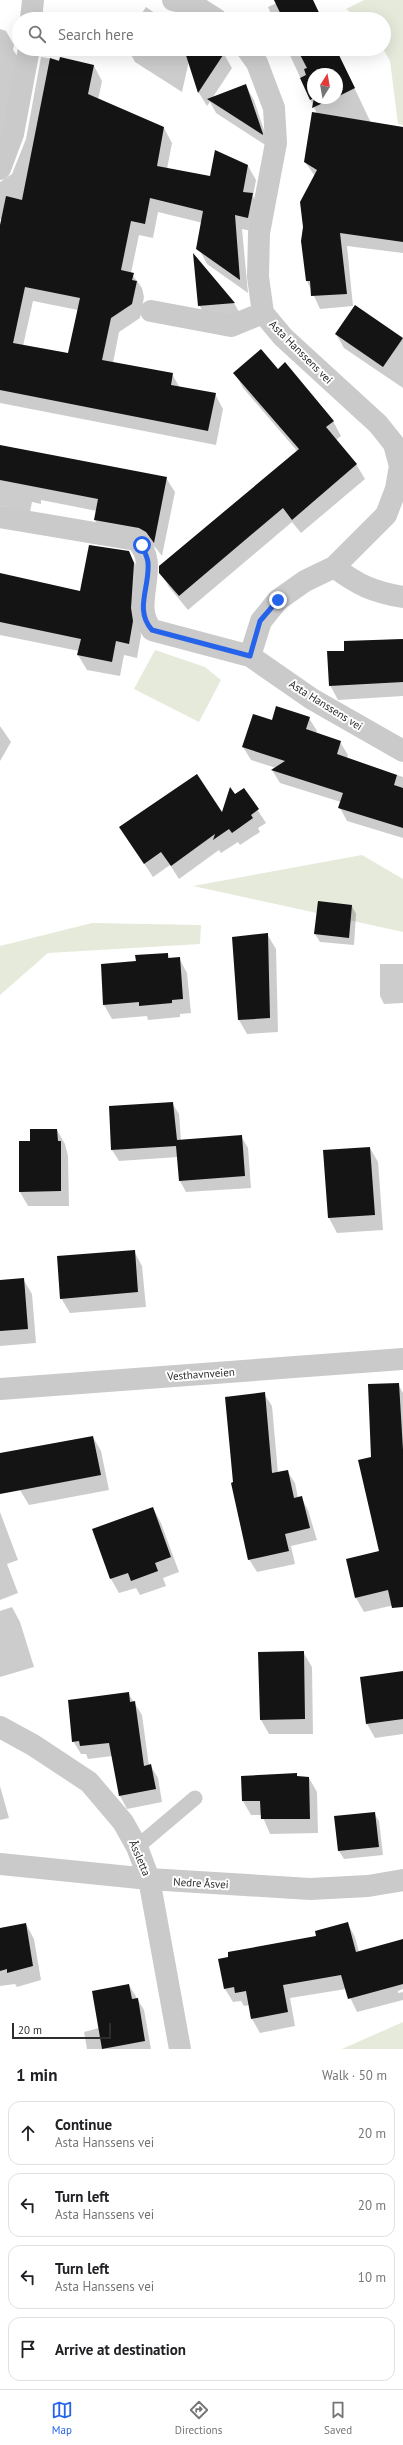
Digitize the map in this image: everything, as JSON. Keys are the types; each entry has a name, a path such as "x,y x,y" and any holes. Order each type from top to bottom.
{"street":[{"path":"31,12 32,0"},
{"path":"174,0 194,5 205,12"},
{"path":"0,169 13,134 28,56"},
{"name":"Asta Hanssens vei","path":"250,656 260,621 278,600 305,581 334,567 386,515 396,489 400,466 394,444 378,424 283,337 263,313 258,277 259,232 276,143 274,108 257,63 252,56"},
{"path":"151,311 231,326 263,313"},
{"name":"Asta Hanssens vei","path":"0,517 136,540 142,545 148,563 142,603 145,622 152,630 250,656 312,699 403,752"},
{"path":"334,567 359,585 403,597"},
{"name":"Vesthavnveien","path":"0,1389 403,1359"},
{"name":"Åssletta","path":"0,1727 33,1745 89,1782 123,1822 137,1847 149,1879 180,2049"},
{"name":"Nedre Åsvei","path":"0,1864 149,1879 310,1889 368,1886 403,1880"}],"lane":[{"path":"137,1847 195,1798"}],"shaded area":[{"path":"364,0 403,0 403,125 398,124 390,61 387,56 391,56 391,12 350,12 346,9"},
{"path":"155,650 205,667 221,680 199,722 134,689"},
{"path":"362,855 403,879 403,932 193,886"},
{"path":"92,923 201,925 200,944 48,953 0,995 0,946"},
{"path":"403,2022 403,2049 342,2049"}],"building":[{"path":"274,0 313,0 319,12 280,12"},
{"path":"186,56 222,56 198,93"},
{"path":"301,56 339,56 355,88 343,94 343,68 307,68"},
{"path":"60,57 94,65 88,94 164,127 157,166 210,176 215,150 248,165 243,192 253,193 248,218 235,215 240,280 196,249 203,211 150,198 145,224 131,221 121,270 134,273 132,280 137,281 132,304 111,318 102,360 173,373 171,385 216,393 208,431 0,390 0,225 6,196 22,200 50,58 59,61","holes":["25,287 80,298 68,353 13,343"]},
{"path":"307,68 307,93 300,78 306,75 304,69"},
{"path":"246,84 263,134 263,135 207,99"},
{"path":"313,104 321,104 312,108"},
{"path":"312,112 403,127 403,242 340,233 347,294 311,296 310,281 306,281 301,241 303,227 300,202 317,170 304,162"},
{"path":"193,253 235,303 198,306"},
{"path":"355,305 403,338 383,367 335,334"},
{"path":"261,349 278,369 285,362 334,421 326,427 357,464 292,520 283,508 179,596 159,573 159,566 299,449 233,373"},
{"path":"0,445 167,477 154,543 146,532 139,528 94,520 98,499 0,480"},
{"path":"89,545 129,551 134,563 131,608 133,621 129,644 116,641 112,662 77,655 81,639 0,622 0,573 80,591"},
{"path":"403,639 403,682 329,686 327,651 344,651 344,641"},
{"path":"276,706 310,717 306,729 341,741 337,754 397,775 394,785 403,788 403,828 338,808 343,793 271,770 285,761 242,747 253,714 272,720"},
{"path":"197,774 222,812 230,787 235,794 244,788 259,809 251,815 253,818 232,833 229,829 213,840 215,834 171,866 161,852 144,864 119,827"},
{"path":"318,901 352,905 349,938 314,934"},
{"path":"268,933 270,1018 238,1020 232,937"},
{"path":"168,953 168,958 180,957 183,999 172,1000 172,1003 139,1006 139,1002 103,1005 101,964 136,961 135,955"},
{"path":"173,1102 177,1140 242,1135 245,1176 179,1181 176,1146 111,1150 109,1106"},
{"path":"30,1129 57,1129 58,1141 61,1141 61,1191 19,1192 19,1141 30,1141"},
{"path":"370,1147 375,1215 328,1218 323,1150"},
{"path":"135,1250 138,1292 60,1299 57,1256"},
{"path":"24,1278 28,1329 0,1331 0,1280"},
{"path":"399,1383 403,1450 403,1607 392,1608 388,1590 355,1598 346,1559 379,1551 358,1460 371,1457 368,1384"},
{"path":"265,1392 272,1473 288,1470 294,1498 302,1496 310,1528 285,1534 289,1551 248,1560 231,1483 233,1482 225,1397"},
{"path":"93,1436 101,1475 0,1494 0,1453"},
{"path":"153,1507 171,1557 155,1563 158,1571 131,1581 128,1573 110,1579 92,1529"},
{"path":"304,1651 305,1719 260,1720 258,1652"},
{"path":"403,1671 403,1719 366,1724 360,1677"},
{"path":"129,1692 130,1702 135,1701 144,1766 151,1764 156,1789 119,1796 109,1743 80,1746 79,1741 72,1742 68,1700"},
{"path":"297,1773 297,1776 309,1777 310,1819 261,1819 260,1801 242,1801 241,1776"},
{"path":"375,1812 379,1847 338,1851 334,1816"},
{"path":"348,1922 356,1952 403,1939 403,1984 348,1999 341,1975 283,1985 288,2012 251,2019 246,1991 235,1993 234,1987 224,1989 218,1959 228,1957 228,1952 316,1936 315,1931"},
{"path":"26,1923 33,1966 7,1973 7,1969 0,1971 0,1928"},
{"path":"129,1984 132,1999 138,1998 145,2041 102,2049 92,1991"}],"route":[{"path":"142,545 148,563 142,603 145,622 152,630 250,656 260,621 278,600"}]}
